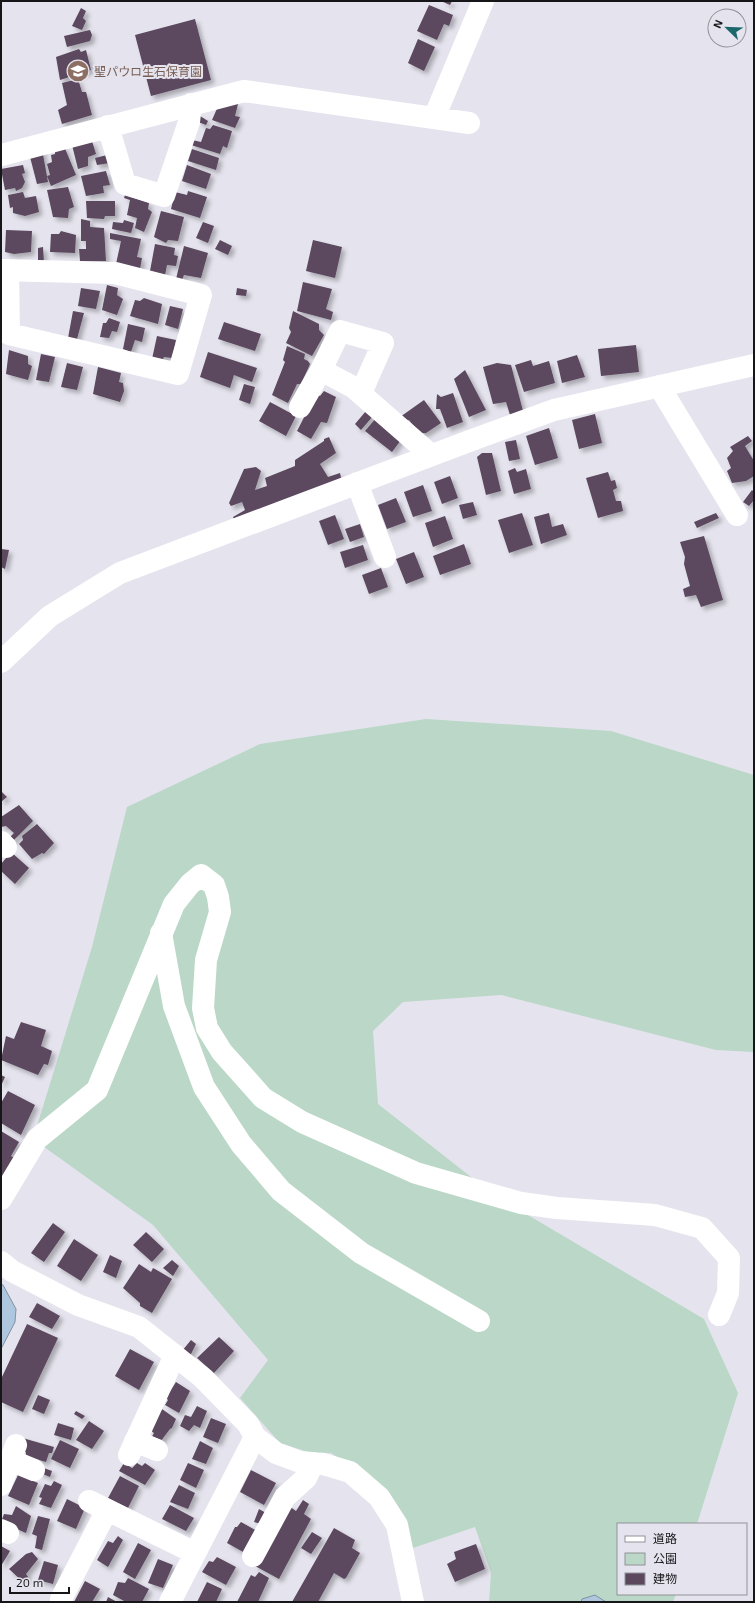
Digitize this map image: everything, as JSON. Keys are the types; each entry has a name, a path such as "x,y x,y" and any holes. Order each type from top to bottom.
{"street":[{"path":"434,118 483,1"},
{"path":"1,155 244,91 469,123"},
{"path":"108,126 125,184 164,196 189,122 191,104"},
{"path":"4,270 115,272 201,295 178,374 9,334 4,270"},
{"path":"300,407 321,370 340,331 383,343 361,394"},
{"path":"1,662 50,616 120,573 554,410 754,365"},
{"path":"321,370 353,387 431,455"},
{"path":"659,386 737,515"},
{"path":"357,483 385,557"},
{"path":"1,1199 37,1140 97,1090 174,904 190,884 201,875 214,885 218,897 220,912 206,960 203,1008 207,1028 222,1052 263,1098 302,1122 416,1173 521,1203 557,1208 656,1215 702,1228 729,1258 728,1293 718,1315"},
{"path":"161,933 174,1006 204,1087 241,1144 281,1191 361,1253 479,1321"},
{"path":"1,1262 12,1271 78,1305 139,1328 203,1378 248,1424 255,1437 276,1453 300,1462 323,1464 350,1472 379,1496 397,1525 413,1602"},
{"path":"156,1450 132,1448 175,1355"},
{"path":"170,1602 255,1437"},
{"path":"1,1484 13,1453 34,1470"},
{"path":"253,1556 285,1497 306,1478 313,1463"},
{"path":"61,1599 98,1505 196,1553"}],"green space":[{"path":"426,719 611,731 754,775 754,1052 716,1050 501,995 403,1002 373,1031 378,1104 494,1195 704,1319 738,1393 697,1523 617,1523 617,1595 676,1595 673,1602 489,1602 491,1573 475,1527 413,1548 388,1491 331,1453 308,1452 280,1443 240,1398 268,1360 153,1225 33,1139 92,947 127,807 260,744"}],"water":[{"path":"1,1284 3,1285 16,1309 15,1322 1,1349"},
{"path":"595,1595 606,1602 581,1602 582,1599"}],"building":[{"path":"441,1 452,1 450,5"},
{"path":"429,5 453,15 449,26 444,24 437,40 417,31"},
{"path":"81,8 86,11 83,18 86,21 82,30 72,26"},
{"path":"195,19 211,80 151,96 135,35"},
{"path":"90,30 92,35 90,41 67,47 64,36"},
{"path":"418,39 435,47 424,71 408,63"},
{"path":"79,49 81,52 86,50 91,70 60,80 56,57"},
{"path":"78,79 82,92 86,92 92,115 62,124 58,110 67,105 62,83"},
{"path":"226,101 238,104 235,116 240,117 235,128 212,120 219,104"},
{"path":"200,116 208,121 206,125 198,122"},
{"path":"213,125 232,131 227,148 223,146 220,154 191,145 192,140 201,142 206,128 210,129"},
{"path":"92,141 96,154 88,157 88,166 78,169 72,145"},
{"path":"64,146 76,175 51,186 47,176 50,175 47,164 52,162 51,155 55,154 55,149"},
{"path":"42,149 48,182 37,184 29,153"},
{"path":"192,149 219,158 216,170 188,161"},
{"path":"107,155 110,163 97,165 95,158"},
{"path":"23,165 25,173 22,174 25,182 22,188 16,191 15,188 5,190 1,169"},
{"path":"187,165 211,174 206,189 182,181"},
{"path":"106,171 110,185 103,186 104,193 86,196 81,176"},
{"path":"68,187 74,207 69,209 68,218 53,217 47,190"},
{"path":"188,191 207,197 200,218 171,209 175,192 187,195"},
{"path":"23,192 25,198 36,196 39,212 25,216 13,213 13,207 10,208 8,195"},
{"path":"125,195 149,203 148,209 152,212 144,232 135,228 137,218 127,215 130,200 124,198"},
{"path":"86,201 115,201 115,216 105,216 104,219 87,218"},
{"path":"161,211 184,217 178,241 168,240 166,243 154,237"},
{"path":"81,219 90,221 90,227 104,228 106,261 80,261 79,249 86,249 86,241 81,241"},
{"path":"124,220 134,223 131,233 112,229 113,222 123,223"},
{"path":"203,222 214,226 208,243 196,238"},
{"path":"6,230 32,231 31,252 14,254 5,252"},
{"path":"61,231 76,235 75,253 50,252 51,234 59,234"},
{"path":"110,233 141,239 137,257 142,258 140,269 116,264 121,241 110,239"},
{"path":"220,240 232,246 228,255 215,249"},
{"path":"313,240 342,247 335,278 306,271"},
{"path":"155,244 175,248 174,255 178,256 176,266 167,265 165,275 150,271"},
{"path":"184,246 208,253 201,278 184,275 182,280 176,279"},
{"path":"43,247 44,262 38,263 38,248"},
{"path":"303,282 332,289 326,309 333,312 331,320 297,311"},
{"path":"107,285 118,288 117,295 123,299 117,315 102,310"},
{"path":"81,288 100,291 96,309 78,306"},
{"path":"237,288 247,290 246,296 236,295"},
{"path":"144,298 162,304 158,324 130,316 135,300 140,301"},
{"path":"170,306 183,309 178,329 165,325"},
{"path":"73,311 84,313 77,339 68,338"},
{"path":"293,311 319,324 319,330 324,335 312,356 286,343 291,332 289,328"},
{"path":"109,318 120,322 117,332 112,331 109,338 100,337 103,323 106,323"},
{"path":"224,322 261,334 255,351 218,339"},
{"path":"128,324 145,328 142,342 135,340 131,352 123,349"},
{"path":"157,336 176,340 172,358 164,357 161,363 152,359"},
{"path":"636,345 639,372 601,376 598,349"},
{"path":"287,346 305,354 304,359 310,364 301,384 297,384 288,403 272,395 285,362 283,360"},
{"path":"9,350 28,356 28,364 32,366 28,380 6,374"},
{"path":"208,352 257,368 252,382 234,375 230,388 200,377"},
{"path":"41,354 55,357 49,382 36,380"},
{"path":"577,355 585,377 562,383 557,361"},
{"path":"531,360 533,366 549,361 555,383 524,392 515,365"},
{"path":"67,363 83,367 77,390 61,387"},
{"path":"497,363 511,365 523,411 510,415 506,402 493,404 483,367"},
{"path":"98,367 121,373 119,382 123,383 124,391 120,402 93,394"},
{"path":"465,370 486,410 469,417 454,379"},
{"path":"244,384 255,387 250,404 239,400"},
{"path":"324,391 336,397 327,423 321,422 311,439 297,431 316,394 320,396"},
{"path":"453,393 463,422 447,428 440,409 436,409 437,394 441,397"},
{"path":"424,400 441,423 426,433 419,433 409,420 404,422 400,417"},
{"path":"270,402 296,416 286,436 259,421"},
{"path":"366,411 373,416 361,430 355,424"},
{"path":"595,414 602,443 579,449 572,420"},
{"path":"376,418 401,440 392,452 365,431"},
{"path":"549,428 558,458 535,465 526,436"},
{"path":"748,436 752,441 745,446 754,461 754,476 746,481 732,483 727,471 731,468 727,458 733,451 730,447"},
{"path":"329,437 336,453 320,464 328,477 340,473 342,482 235,522 233,517 245,510 242,502 231,506 229,503 244,469 256,467 261,471 255,490 267,486 265,478 295,466 295,460"},
{"path":"516,440 520,459 509,461 505,442"},
{"path":"482,453 492,453 501,491 486,495 477,457"},
{"path":"515,468 517,472 526,469 531,489 514,494 508,471"},
{"path":"608,472 611,481 615,480 617,488 613,490 616,501 621,501 623,511 598,518 586,478"},
{"path":"450,476 458,498 442,504 434,482"},
{"path":"423,485 432,511 413,517 404,492"},
{"path":"752,490 754,492 754,500 749,506 743,502"},
{"path":"396,498 406,522 387,529 378,505"},
{"path":"473,502 477,515 463,519 459,505"},
{"path":"522,513 533,545 509,553 498,520"},
{"path":"549,513 552,527 563,524 567,535 541,544 534,517"},
{"path":"716,513 719,518 697,528 694,522"},
{"path":"335,515 344,539 328,545 319,521"},
{"path":"445,516 453,539 433,547 425,523"},
{"path":"360,524 364,537 350,542 345,529"},
{"path":"704,536 723,600 701,607 696,595 685,597 683,589 690,586 684,564 685,557 680,542"},
{"path":"464,544 471,564 440,575 433,556"},
{"path":"363,545 368,560 345,568 340,552"},
{"path":"1,549 9,550 5,569 1,567"},
{"path":"414,552 424,577 406,584 396,559"},
{"path":"381,568 388,587 369,594 362,575"},
{"path":"1,791 7,797 1,802"},
{"path":"19,805 33,821 12,842 9,838 14,833 6,826 1,827 1,817"},
{"path":"37,824 54,843 44,854 42,853 32,859 19,844 23,840 22,836"},
{"path":"11,852 29,868 15,884 1,871 1,864"},
{"path":"21,1022 46,1030 41,1046 52,1051 48,1065 44,1064 38,1075 1,1060 6,1036 14,1039"},
{"path":"1,1075 5,1077 1,1086"},
{"path":"8,1091 35,1105 21,1135 1,1123 1,1103"},
{"path":"1,1131 19,1142 11,1156 19,1161 1,1191"},
{"path":"53,1223 65,1232 44,1262 31,1253"},
{"path":"146,1232 164,1249 152,1262 133,1245"},
{"path":"74,1239 98,1255 81,1281 57,1266"},
{"path":"110,1255 122,1261 116,1278 103,1272"},
{"path":"172,1260 179,1266 173,1276 163,1268"},
{"path":"139,1264 151,1272 153,1268 172,1279 152,1313 140,1306 140,1303 123,1288"},
{"path":"37,1303 60,1316 52,1329 29,1317"},
{"path":"27,1324 58,1338 23,1412 1,1402 1,1379"},
{"path":"219,1337 234,1351 214,1373 197,1358"},
{"path":"191,1340 196,1344 190,1356 182,1351"},
{"path":"130,1349 154,1362 139,1390 115,1376"},
{"path":"176,1382 190,1391 179,1413 165,1405 168,1400 166,1398"},
{"path":"38,1395 50,1400 44,1414 32,1409"},
{"path":"197,1406 207,1411 200,1428 194,1425 189,1431 180,1426 185,1415 191,1417"},
{"path":"162,1409 176,1419 172,1428 157,1446 150,1440 154,1433 150,1430"},
{"path":"76,1411 85,1416 82,1419 74,1414"},
{"path":"211,1418 226,1424 218,1443 203,1437"},
{"path":"89,1421 104,1431 92,1449 76,1440"},
{"path":"58,1423 74,1428 71,1440 54,1435"},
{"path":"19,1437 54,1447 52,1453 49,1453 46,1462 26,1456 26,1452 23,1452"},
{"path":"60,1440 79,1449 70,1468 51,1459"},
{"path":"200,1441 213,1448 206,1464 192,1459"},
{"path":"124,1463 132,1468 137,1463 142,1466 145,1463 155,1470 145,1485 119,1471"},
{"path":"188,1463 204,1470 196,1488 180,1480"},
{"path":"41,1467 52,1471 50,1477 38,1472"},
{"path":"251,1470 276,1483 264,1505 240,1492"},
{"path":"18,1475 38,1483 29,1505 8,1496"},
{"path":"120,1476 139,1486 128,1508 108,1498"},
{"path":"54,1481 62,1485 51,1508 39,1504 42,1498 39,1497 45,1484 51,1486"},
{"path":"179,1485 195,1493 188,1509 170,1502"},
{"path":"67,1499 85,1508 76,1529 57,1521"},
{"path":"303,1500 309,1504 304,1514 311,1519 279,1579 255,1566 289,1506 296,1511"},
{"path":"170,1505 194,1518 186,1531 162,1519"},
{"path":"16,1506 31,1516 26,1533 1,1522 4,1514 12,1515"},
{"path":"259,1509 266,1513 261,1524 254,1522"},
{"path":"38,1516 50,1519 42,1550 35,1548 37,1536 32,1534"},
{"path":"241,1522 257,1531 245,1553 227,1543 235,1527 237,1527"},
{"path":"334,1528 355,1540 352,1548 360,1553 346,1578 344,1579 334,1573 318,1602 292,1602"},
{"path":"312,1532 322,1538 311,1554 301,1548"},
{"path":"118,1536 123,1540 108,1567 97,1560 108,1541 113,1543"},
{"path":"138,1543 151,1550 135,1579 123,1572"},
{"path":"476,1544 485,1569 455,1582 447,1564 456,1559 454,1552"},
{"path":"1,1546 10,1551 1,1566"},
{"path":"32,1552 38,1559 26,1574 28,1577 23,1582 9,1569 26,1554"},
{"path":"217,1557 236,1567 226,1585 202,1572 209,1561 213,1562"},
{"path":"158,1559 173,1565 163,1588 148,1583"},
{"path":"44,1561 58,1565 53,1584 38,1580"},
{"path":"259,1572 269,1578 258,1602 237,1602 251,1575 255,1577"},
{"path":"128,1578 149,1589 142,1602 126,1602 113,1595 118,1582 125,1583"},
{"path":"85,1581 100,1589 92,1602 74,1602"},
{"path":"207,1582 222,1589 216,1602 197,1602"},
{"path":"108,1597 117,1602 106,1602"}],"place":[{"name":"聖パウロ生石保育園","path":"78,71"}]}
